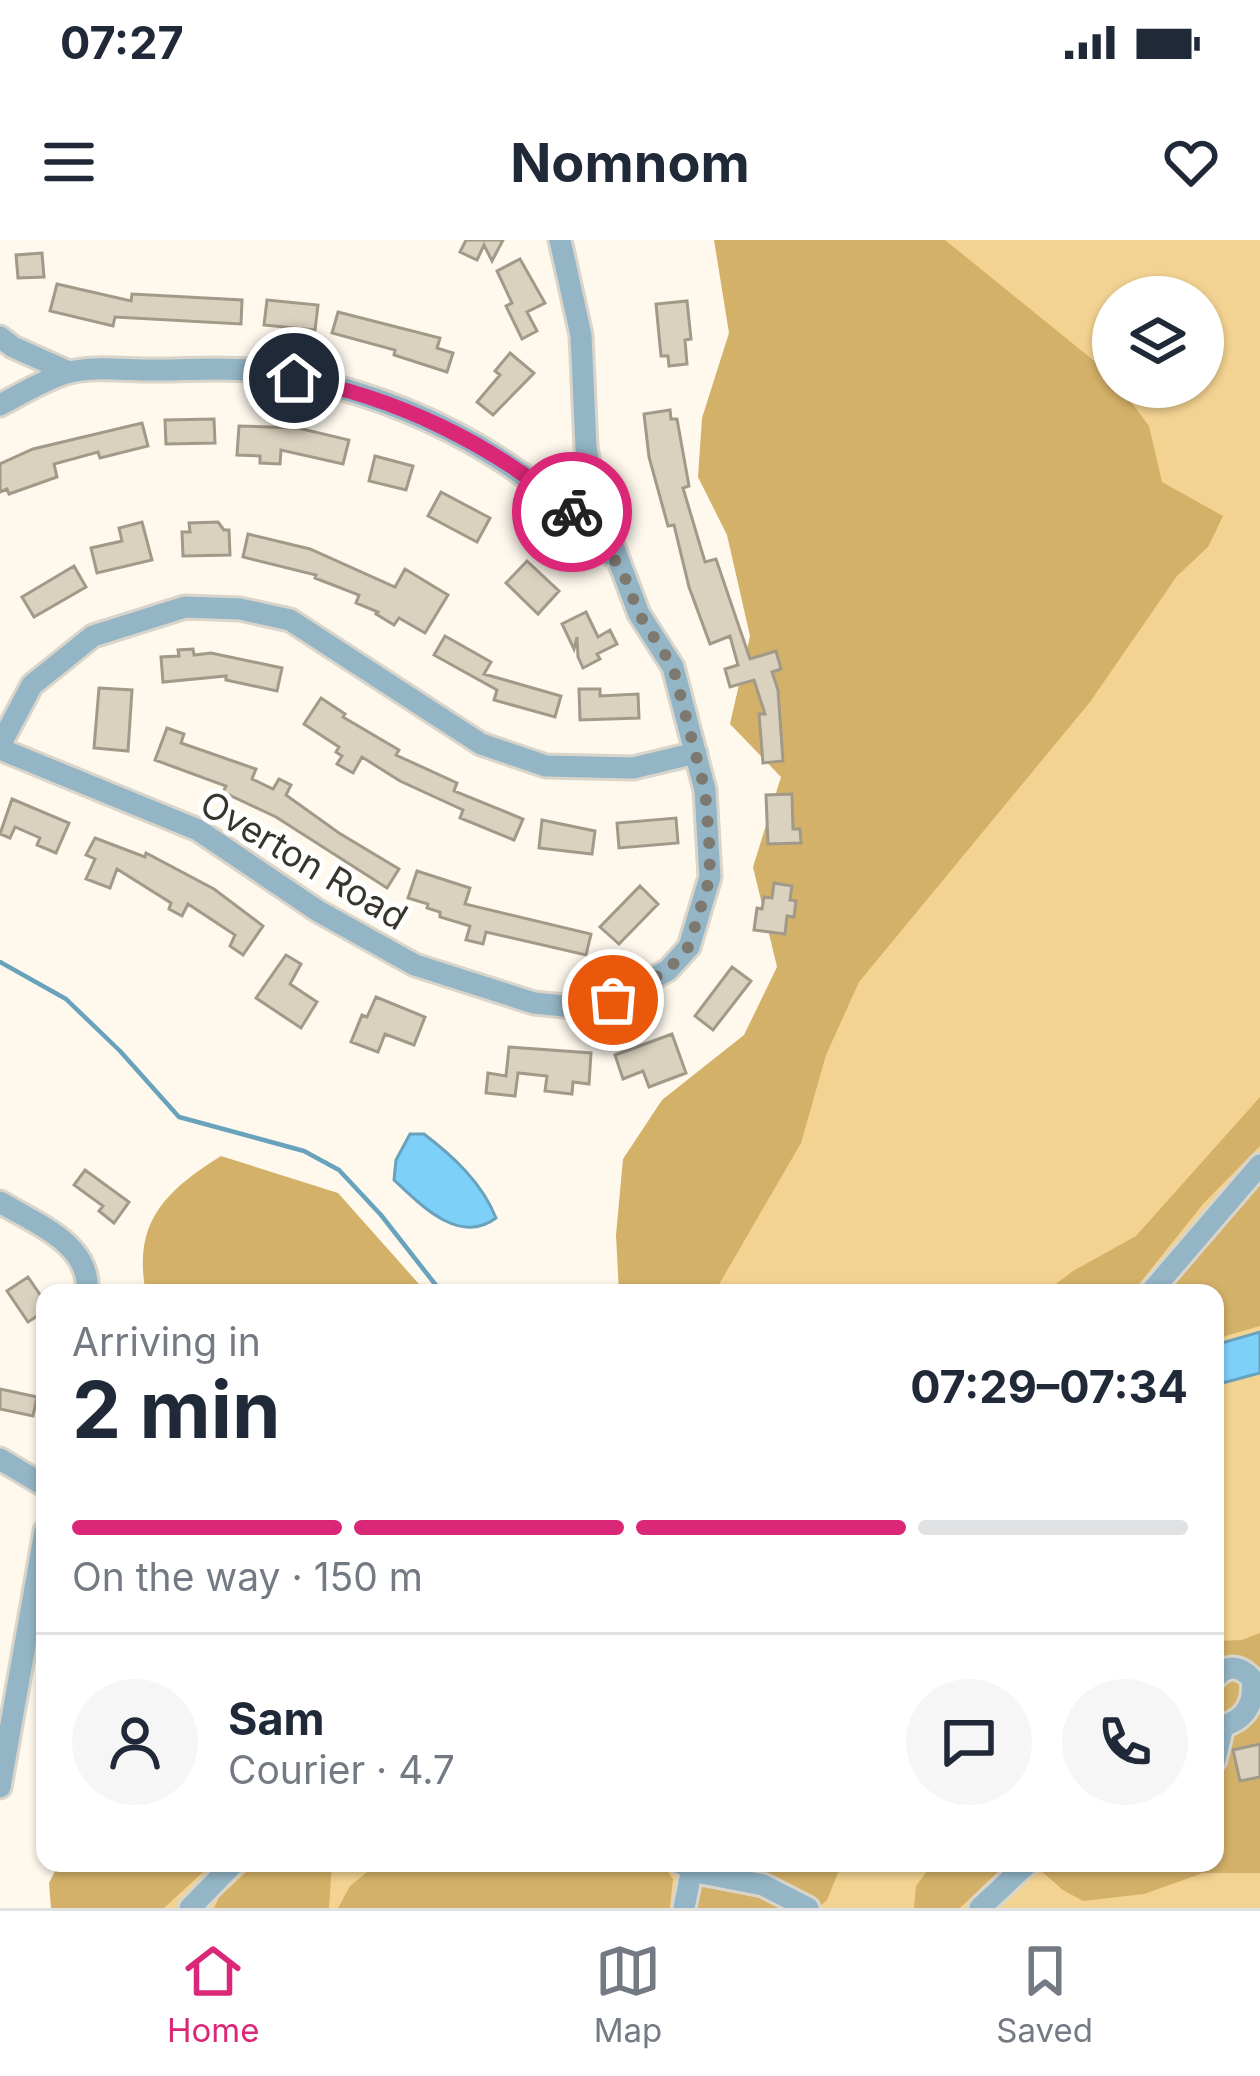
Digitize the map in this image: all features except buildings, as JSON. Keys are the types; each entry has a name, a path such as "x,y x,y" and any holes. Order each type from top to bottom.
{"street":[{"name":"Overton Road","path":"0,747 198,830 318,911 415,964 534,1003 574,1007 613,1000 668,970 689,946 710,877 705,790 673,667 639,614 592,481 581,334 560,240"},
{"path":"0,337 69,372 255,370 333,385 389,403 442,426 536,481 577,516 621,567"},
{"path":"0,405 69,372"},
{"path":"0,747 32,685 93,636 185,607 240,609 290,620 481,744 545,766 633,768 696,753"},
{"path":"1158,1284 1260,1165"},
{"path":"0,1202 69,1245 83,1260 86,1284"},
{"path":"0,1460 36,1481"},
{"path":"0,1786 36,1582"},
{"path":"1224,1671 1238,1668 1252,1679 1253,1696 1243,1717 1224,1723"},
{"path":"190,1908 225,1872"},
{"path":"684,1908 687,1872"},
{"path":"714,1872 763,1885 808,1908"},
{"path":"980,1908 1018,1872"}],"shaded area":[{"path":"714,240 945,240 1092,359 1092,408 1136,408 1149,426 1162,482 1223,516 1208,547 1177,576 1090,702 859,982 826,1055 801,1143 719,1284 619,1284 616,1235 623,1159 662,1100 744,1035 777,967 753,867 781,777 730,724 750,636 727,535 698,477 702,418 729,333"},
{"path":"760,240 1260,240 1260,1908 136,1908 143,1872 1224,1872 1224,1284 707,1284 873,854"},
{"path":"1260,1097 1260,1146 1203,1204 1139,1284 1056,1284 1136,1236"},
{"path":"221,1156 338,1193 419,1284 145,1284 144,1247 149,1228 157,1211 184,1182"},
{"path":"1260,1175 1260,1326 1224,1336 1224,1284 1167,1284"},
{"path":"1260,1633 1260,1873 1203,1873 1144,1894 1083,1901 1063,1890 1042,1872 1224,1872 1224,1641"},
{"path":"54,1872 203,1872 164,1908 51,1908 49,1883"},
{"path":"246,1872 331,1872 329,1908 214,1908 219,1897"},
{"path":"367,1872 668,1872 673,1879 670,1908 338,1908 350,1886"},
{"path":"732,1872 838,1872 820,1906"},
{"path":"926,1872 998,1872 960,1908 914,1908 916,1886"},
{"path":"706,1881 731,1884 795,1908 693,1908 695,1892"}],"water":[{"path":"410,1134 424,1134 456,1161 483,1193 496,1218 482,1225 454,1225 428,1210 394,1180 396,1160"},
{"path":"1260,1332 1260,1373 1224,1383 1224,1342"}],"waterway":[{"path":"0,962 66,999 179,1117 304,1151 339,1170 435,1284"}],"way so far":[{"path":"572,512 621,567 639,614 673,667 705,790 710,877 689,946 668,970 613,1000"}],"route":[{"path":"294,378 389,403 442,426 536,481 572,512"}]}
